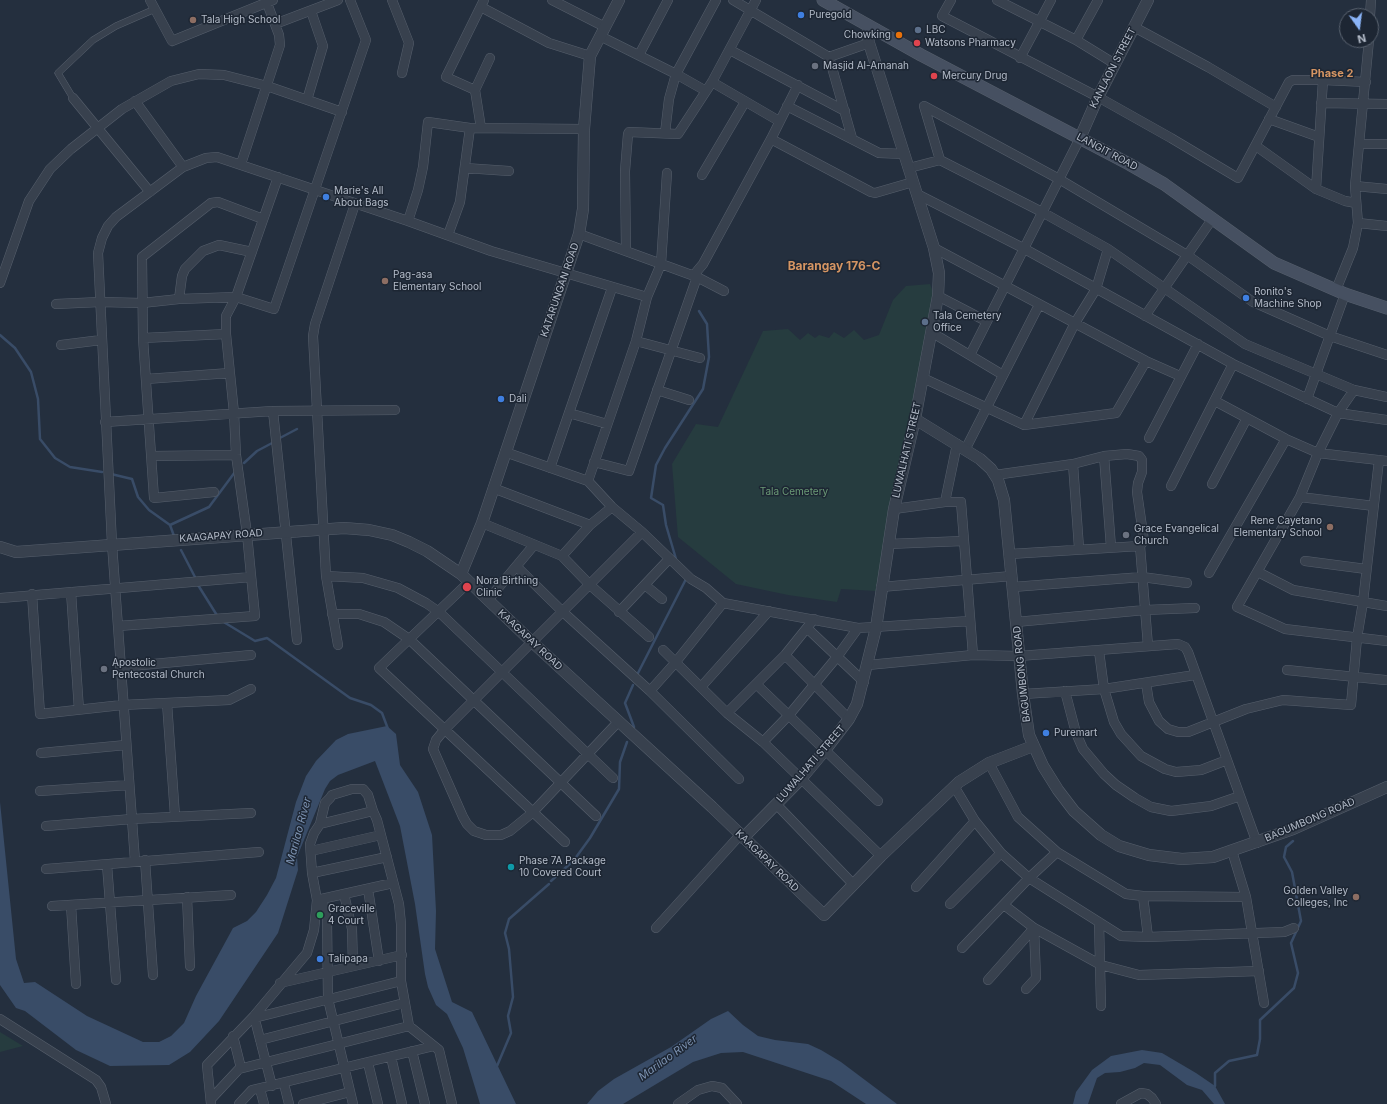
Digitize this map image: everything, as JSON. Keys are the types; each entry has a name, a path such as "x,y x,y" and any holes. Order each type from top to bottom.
{"main road":[{"name":"LANGIT ROAD","path":"823,0 870,28 1080,138 1164,184 1274,263 1341,292 1387,308"}],"street":[{"path":"150,0 172,41 270,1 280,45 241,164"},
{"path":"275,24 338,0"},
{"path":"56,304 100,302 142,303 179,299 236,297 274,309 366,40 350,0"},
{"path":"392,0 409,43 402,73"},
{"path":"552,0 639,55 706,91"},
{"name":"KATARUNGAN ROAD","path":"465,578 505,452 567,274 579,234 583,209 584,129 590,56 619,0"},
{"path":"639,55 668,0"},
{"path":"665,133 669,99 676,74 716,0"},
{"path":"733,0 829,57 852,138"},
{"path":"626,251 625,171 629,132 678,134 712,82 756,0"},
{"path":"951,0 942,16 1020,58 1098,97 1238,178 1291,80 1366,82"},
{"path":"997,0 1041,21 1115,64"},
{"path":"1041,0 1046,10"},
{"path":"1020,58 1051,0"},
{"path":"1076,40 1098,0"},
{"name":"KANLAON STREET","path":"1080,138 1098,97 1148,0"},
{"path":"475,90 446,77 483,3 549,43 590,56"},
{"path":"150,192 73,98 58,73 62,67 79,51 105,32 155,9"},
{"path":"306,100 323,46 311,11"},
{"path":"1134,27 1208,67 1276,107"},
{"name":"LUWALHATI STREET","path":"741,836 801,779 826,750 858,704 876,628 894,509 915,419 938,296 939,273 934,248 869,43 868,35 870,28"},
{"path":"829,57 869,43"},
{"path":"1307,399 1330,336 1358,223 1355,186 1368,48"},
{"path":"730,50 845,111"},
{"path":"481,128 475,90 490,58"},
{"path":"0,283 23,215 34,191 50,169 98,129 135,101 170,81 199,74 224,75 267,86 342,112"},
{"path":"1316,189 1323,80"},
{"path":"712,82 779,121"},
{"path":"594,462 629,471 695,276 771,139 798,85"},
{"path":"135,101 183,167"},
{"path":"702,174 745,102"},
{"path":"1321,103 1364,105 1387,104"},
{"path":"787,106 883,154 905,154"},
{"path":"940,160 924,106 1059,179 1187,255 1253,302 1330,336 1387,355"},
{"path":"1269,119 1319,137"},
{"path":"408,221 418,190 423,166 428,123 470,128 584,129"},
{"path":"448,235 460,202 470,128"},
{"path":"970,355 1080,138"},
{"path":"771,139 871,192 913,182"},
{"path":"1360,144 1387,144"},
{"path":"1256,146 1316,189 1345,201 1356,203"},
{"path":"135,861 122,705 101,340 98,253 102,238 108,226 116,218 183,167 206,158 217,157 408,221 491,251 612,288 647,297"},
{"path":"909,168 940,160 1042,212 1108,249 1244,344 1354,390 1387,397"},
{"path":"465,168 509,171"},
{"path":"588,481 636,341 647,297 661,264 667,173"},
{"path":"118,626 255,616 247,534 236,455 234,413 226,334 226,316 236,297 278,177"},
{"path":"1355,186 1387,188"},
{"path":"917,194 1024,248 1232,364 1338,413 1387,420"},
{"path":"214,492 154,498 143,338 143,256 208,205 218,202 263,218"},
{"path":"338,645 326,576 322,528 313,336 315,324 355,204"},
{"path":"1145,316 1213,218"},
{"path":"1358,223 1387,226"},
{"path":"579,234 695,276 724,291"},
{"path":"179,299 182,276 185,269 203,251 219,245 252,252"},
{"path":"934,248 1146,361 1180,376"},
{"path":"1024,425 1075,323 1096,289 1108,249"},
{"path":"550,468 612,288"},
{"path":"938,296 986,321"},
{"path":"945,502 961,447 986,408 1039,305"},
{"path":"931,332 1003,375"},
{"path":"143,338 226,334"},
{"path":"61,345 101,340"},
{"path":"636,341 700,358"},
{"path":"1149,438 1198,344"},
{"path":"923,378 1024,425 1116,412 1146,361"},
{"path":"1171,486 1232,364"},
{"path":"146,379 230,373"},
{"path":"657,390 689,400"},
{"path":"1354,390 1338,413 1318,453 1300,497 1237,607 1285,629 1387,642"},
{"path":"1146,683 1153,713 1158,721 1168,729 1178,732 1188,732 1246,709 1283,700 1351,705 1357,638 1363,602 1374,506 1383,460 1318,453 1286,439 1215,400"},
{"path":"105,422 316,409 395,410"},
{"path":"273,411 297,640"},
{"path":"570,413 607,424"},
{"path":"1212,484 1247,418"},
{"name":"BAGUMBONG ROAD","path":"915,419 980,459 995,475 1003,496 1013,582 1026,722 1033,746 1050,779 1066,802 1084,821 1110,841 1141,853 1172,858 1204,858 1257,843 1325,816 1387,787"},
{"path":"1209,573 1286,439"},
{"path":"505,452 588,481 612,507 642,532 691,579 706,588 724,603 769,610 858,628 970,621"},
{"path":"995,475 1073,464 1104,456 1127,454 1139,456 1142,460 1142,472 1138,483 1137,492 1144,541 1140,546 1148,646"},
{"path":"151,456 236,455"},
{"path":"1104,456 1111,547"},
{"path":"1073,464 1079,548"},
{"path":"494,488 590,525"},
{"path":"1300,497 1374,506"},
{"path":"894,509 945,502 961,502 973,655"},
{"path":"562,556 590,525 612,507"},
{"path":"482,523 562,556 590,585 649,637"},
{"name":"KAAGAPAY ROAD","path":"0,547 16,552 322,528 369,530 392,535 427,551 465,578 824,915 854,885"},
{"path":"618,722 532,813 510,831 501,835 486,835 474,830 463,817 434,753 433,746 445,729 642,532"},
{"path":"888,544 963,541"},
{"path":"488,600 534,545"},
{"path":"1010,554 1079,548 1140,546"},
{"path":"619,612 669,559"},
{"path":"1305,561 1366,569"},
{"path":"517,567 563,612 650,691 739,779"},
{"path":"1258,572 1293,590 1387,606"},
{"path":"326,576 363,578 398,588 439,612 613,778"},
{"path":"1,598 115,587 251,577"},
{"path":"882,587 967,579 1013,582 1142,577 1187,583"},
{"path":"465,578 439,612 379,668 532,813 565,842"},
{"path":"645,585 662,599"},
{"path":"71,592 79,710"},
{"path":"32,594 40,714 122,705 229,700 251,689"},
{"path":"650,691 724,603"},
{"path":"1016,622 1145,610 1195,608"},
{"path":"701,687 769,610"},
{"path":"332,614 359,614 384,622 410,639 596,816"},
{"path":"727,713 785,655 814,619"},
{"path":"807,628 864,682"},
{"path":"763,742 789,715 837,657 858,628"},
{"path":"868,665 973,655 1020,656 1178,644 1184,647 1188,652 1195,675 1228,760 1257,843"},
{"path":"663,650 727,713 763,742 882,856"},
{"path":"1098,651 1104,689 1114,722 1121,734 1141,756 1154,764 1176,772 1188,773 1228,760"},
{"path":"120,667 251,655"},
{"path":"785,655 815,683 849,719"},
{"path":"1287,670 1384,680"},
{"path":"1023,694 1104,689 1195,675"},
{"path":"756,684 878,800"},
{"path":"1066,691 1076,734 1083,749 1104,774 1116,785 1135,798 1152,807 1171,811 1211,806 1240,796"},
{"path":"167,703 175,816"},
{"path":"41,753 126,745"},
{"path":"776,804 854,885 954,786 989,763 1033,746"},
{"path":"989,763 1018,817 1057,852 1126,894 1143,896 1246,897"},
{"path":"40,791 129,785"},
{"path":"954,786 975,821 1001,853 1029,878 1121,936 1148,937 1284,932 1294,928"},
{"path":"353,1104 332,1021 328,999 327,919 319,900 312,873 311,851 312,837 320,824 325,804 332,795 363,789 368,795 381,835 401,924 401,981 409,1026 439,1050 452,1104"},
{"path":"320,824 373,811"},
{"path":"46,826 175,816 251,813"},
{"path":"916,887 975,821"},
{"path":"311,851 381,835"},
{"path":"656,928 741,836"},
{"path":"1232,851 1246,897 1264,1003"},
{"path":"46,869 259,852"},
{"path":"962,948 1029,878 1057,852"},
{"path":"950,904 1001,853"},
{"path":"312,873 387,857"},
{"path":"145,860 153,976"},
{"path":"107,865 116,980"},
{"path":"319,900 393,883"},
{"path":"368,889 378,961"},
{"path":"344,894 352,929 353,966"},
{"path":"52,906 231,895"},
{"path":"1143,896 1148,937"},
{"path":"187,897 190,966"},
{"path":"211,1102 207,1065 233,1036 254,1017 280,983 307,952 314,930 319,900"},
{"path":"71,905 76,984"},
{"path":"1004,905 1034,928 1101,966 1139,975 1259,971"},
{"path":"1099,922 1102,1006"},
{"path":"988,980 1034,928"},
{"path":"1026,989 1036,978 1034,928"},
{"path":"280,983 402,955"},
{"path":"254,1017 401,981"},
{"path":"260,1040 404,1003"},
{"path":"254,1017 272,1086"},
{"path":"0,1019 96,1080 101,1086 106,1104"},
{"path":"211,1102 241,1068 409,1026"},
{"path":"233,1036 241,1068"},
{"path":"239,1104 252,1090 284,1084 434,1046"},
{"path":"412,1051 425,1104"},
{"path":"391,1057 402,1104"},
{"path":"368,1063 378,1104"},
{"path":"284,1084 289,1104"},
{"path":"678,1104 698,1090 712,1086 722,1088 737,1104"},
{"path":"260,1089 264,1104"},
{"path":"303,1104 350,1092"},
{"path":"1121,1104 1141,1093 1147,1094 1156,1104"}],"green space":[{"name":"Tala Cemetery","path":"930,284 935,297 876,591 841,589 837,602 788,595 736,584 678,537 672,464 696,424 718,427 763,331 788,329 800,340 808,333 815,338 819,335 829,338 834,332 844,338 854,330 864,340 879,335 893,300 906,286"},
{"path":"0,1032 23,1046 0,1052"}],"water":[{"name":"Marilao River","path":"387,726 396,734 400,765 418,792 432,835 436,911 435,949 452,1002 472,1012 516,1104 480,1104 463,1048 447,1014 436,1005 428,987 415,904 400,826 375,761 338,775 330,781 325,789 297,857 298,870 278,933 219,1021 190,1052 169,1065 110,1066 76,1050 25,1011 16,1008 0,985 0,802 16,959 24,983 35,982 87,1016 143,1042 159,1042 171,1036 184,1023 196,996 233,928 247,921 256,912 267,895 276,878 296,802 306,776 316,761 336,740 348,734"},
{"name":"Marilao River","path":"728,1011 758,1036 775,1040 808,1044 821,1050 841,1062 897,1104 866,1104 831,1081 743,1052 721,1053 693,1062 623,1104 587,1104 598,1091 614,1079 671,1047 711,1019"},
{"path":"1142,1050 1162,1053 1196,1073 1215,1086 1225,1104 1214,1104 1202,1090 1187,1085 1160,1065 1144,1063 1135,1068 1120,1072 1105,1073 1097,1078 1088,1104 1073,1104 1076,1092 1092,1070 1111,1056"}],"waterway":[{"path":"676,559 666,525 663,505 651,498 656,465 665,448 703,389 709,357 707,324 699,311"},
{"path":"0,335 15,348 31,372 38,399 40,439 55,458 70,467 102,472"},
{"path":"278,439 297,429"},
{"path":"244,463 257,451 274,442"},
{"path":"170,525 209,507 235,472"},
{"path":"111,474 132,479 138,497 149,510 170,525 174,536"},
{"path":"181,550 196,579"},
{"path":"637,675 686,579"},
{"path":"198,585 218,617"},
{"path":"222,621 255,641 267,638 350,698 371,705 382,713 388,729"},
{"path":"633,685 625,703 634,727"},
{"path":"551,881 574,860 590,838 619,789 620,762 627,742"},
{"path":"1215,1086 1215,1073 1229,1061 1257,1055 1260,1039 1260,1020 1294,988 1298,973 1291,943 1301,921 1292,872 1284,857 1286,847 1293,841"},
{"path":"497,1066 511,1033 508,1016 513,997 509,949 505,933 509,919 549,884"}],"place":[{"name":"Puregold","path":"801,15"},
{"name":"Tala High School","path":"193,20"},
{"name":"LBC","path":"918,30"},
{"name":"Chowking","path":"899,35"},
{"name":"Watsons Pharmacy","path":"917,43"},
{"name":"Masjid Al-Amanah","path":"815,66"},
{"name":"Mercury Drug","path":"934,76"},
{"name":"Marie's All About Bags","path":"326,197"},
{"name":"Pag-asa Elementary School","path":"385,281"},
{"name":"Ronito's Machine Shop","path":"1246,298"},
{"name":"Tala Cemetery Office","path":"925,322"},
{"name":"Dali","path":"501,399"},
{"name":"Rene Cayetano Elementary School","path":"1330,527"},
{"name":"Grace Evangelical Church","path":"1126,535"},
{"name":"Nora Birthing Clinic","path":"467,587"},
{"name":"Apostolic Pentecostal Church","path":"104,669"},
{"name":"Puremart","path":"1046,733"},
{"name":"Phase 7A Package 10 Covered Court","path":"511,867"},
{"name":"Golden Valley Colleges, Inc","path":"1356,897"},
{"name":"Graceville 4 Court","path":"320,915"},
{"name":"Talipapa","path":"320,959"}],"district":[{"name":"Phase 2","path":"1332,74"},
{"name":"Barangay 176-C","path":"834,266"}]}
